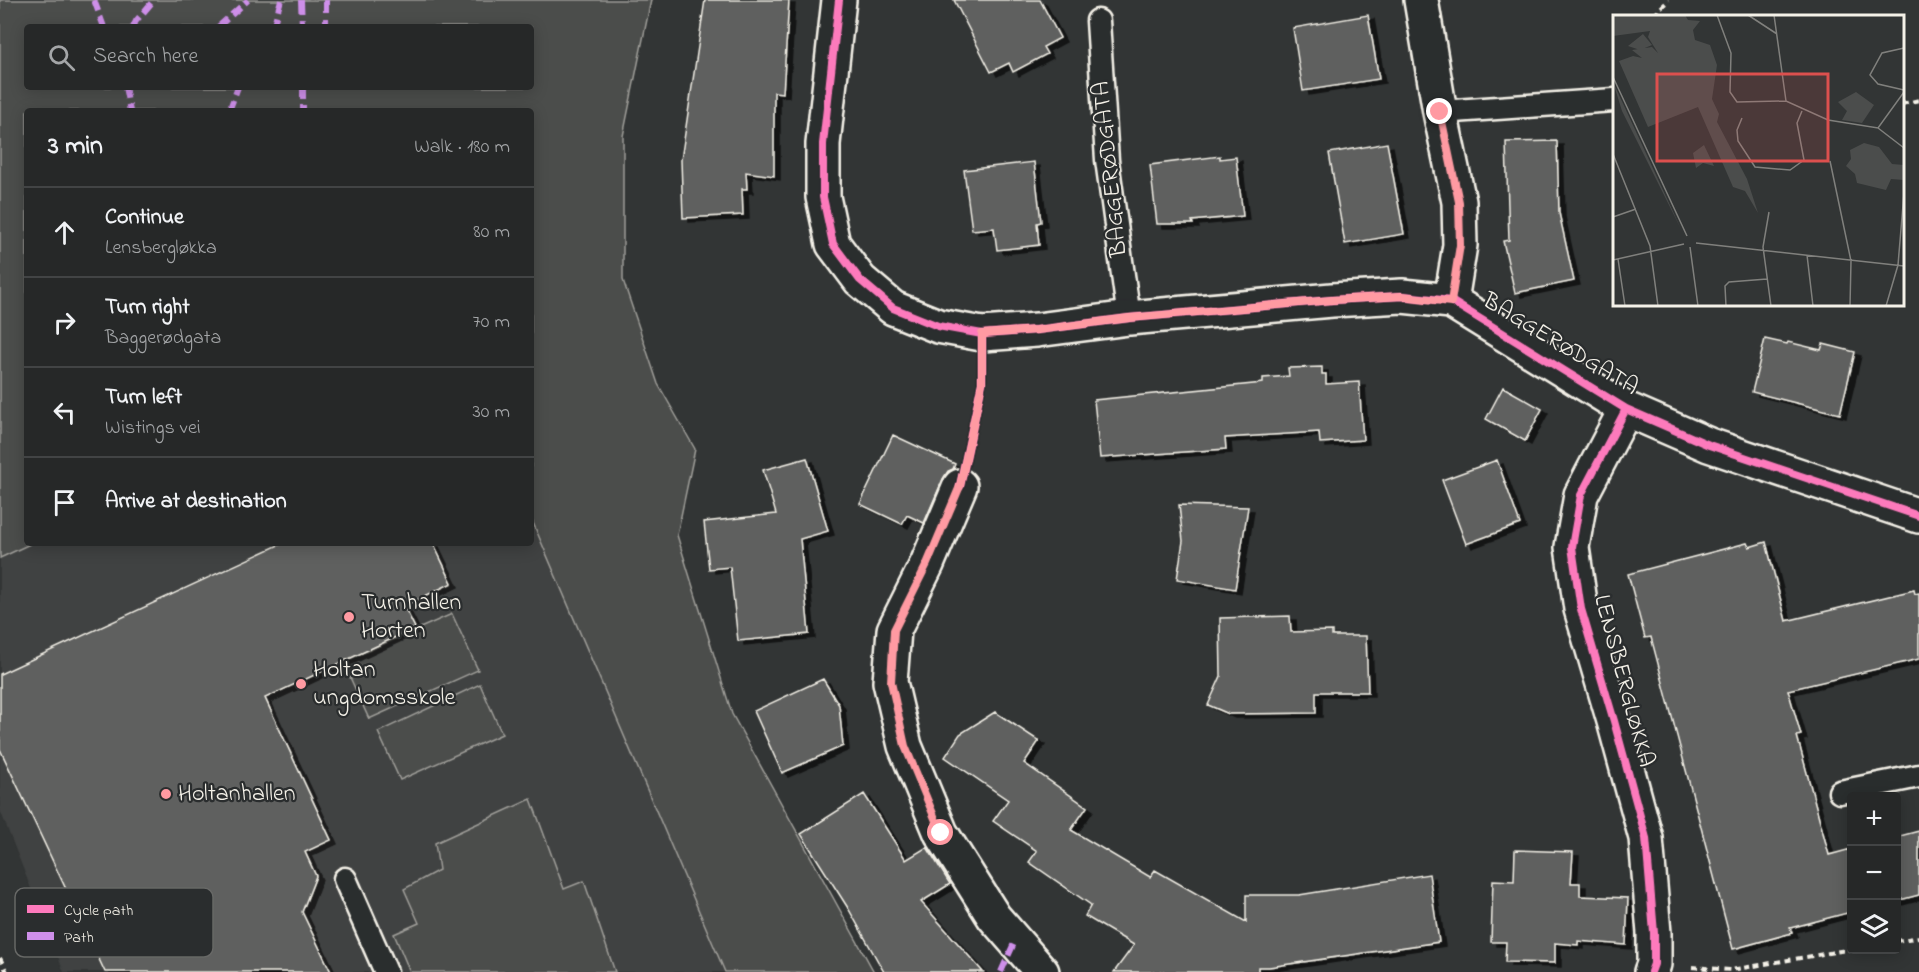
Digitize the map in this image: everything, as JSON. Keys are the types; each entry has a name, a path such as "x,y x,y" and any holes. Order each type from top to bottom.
{"street":[{"name":"BAGGERØDGATA","path":"839,0 823,144 823,197 833,244 860,280 893,308 938,326 982,334 1332,300 1402,296 1451,302 1626,409 1709,445 1919,516"},
{"path":"1421,0 1440,112 1459,202 1460,245 1451,302"},
{"name":"LENSBERGLØKKA","path":"1626,409 1581,495 1572,548 1581,609 1646,838 1654,933 1652,968"},
{"path":"960,486 927,564 894,630 891,682 905,746 941,833 994,917 1042,972"}],"lane":[{"name":"BAGGERØDGATA","path":"1098,21 1107,160 1129,318"},
{"path":"1440,112 1613,100"},
{"path":"1840,792 1919,776"},
{"path":"345,879 386,972"}],"path":[{"path":"1656,15 1658,10 1669,0"},
{"path":"1904,104 1919,100"},
{"path":"1901,940 1919,937"},
{"path":"1652,968 1731,970 1847,950"},
{"path":"0,958 7,972"}],"shaded area":[{"path":"0,0 651,0 623,136 623,280 658,384 695,449 677,535 732,714 874,972 725,972 534,525 534,108 24,108 26,546 0,558"},
{"name":"Holtan ungdomsskole","path":"534,525 725,972 64,972 58,957 213,957 213,888 31,888 0,810 0,558 26,546 534,546"},
{"path":"452,614 478,670 369,719 343,662"},
{"path":"480,684 502,734 400,780 378,732"},
{"path":"531,799 564,889 584,881 615,972 410,972 394,934 419,923 404,889 439,870 435,843"}],"building":[{"path":"705,0 789,0 783,93 774,92 774,176 746,172 747,189 742,189 743,215 683,218 681,160"},
{"path":"954,0 1040,0 1060,38 1043,47 1047,54 1013,72 1009,63 991,72"},
{"path":"1368,15 1379,79 1303,91 1293,28"},
{"path":"1557,141 1559,213 1574,281 1515,293 1503,241 1509,240 1506,142"},
{"path":"1387,143 1404,234 1345,244 1329,153"},
{"path":"1220,156 1220,159 1236,157 1243,216 1192,221 1193,224 1157,224 1150,165"},
{"path":"1034,162 1041,222 1037,223 1039,245 997,250 994,228 972,230 964,170"},
{"path":"1765,339 1821,350 1823,344 1855,352 1840,414 1752,392"},
{"path":"1322,367 1322,374 1326,374 1326,384 1359,382 1363,440 1320,443 1319,432 1225,438 1226,449 1100,458 1094,400 1263,383 1263,378 1289,376 1288,368"},
{"path":"1503,387 1542,409 1525,441 1486,419"},
{"path":"893,435 955,464 943,479 924,523 907,515 902,524 860,504"},
{"path":"807,458 828,531 800,539 809,634 738,641 730,567 709,569 704,522 776,514 763,470"},
{"path":"1497,460 1520,524 1466,544 1442,480"},
{"path":"1179,505 1248,507 1235,589 1177,579 1183,541"},
{"path":"1766,542 1786,621 1914,590 1915,594 1919,593 1919,659 1788,690 1801,735 1797,736 1829,855 1847,850 1847,913 1790,928 1792,933 1733,949 1651,637 1645,638 1628,574 1747,543 1749,547"},
{"name":"Holtanhallen","path":"277,546 434,546 452,583 404,606 415,628 265,698 331,840 305,852 316,876 302,912 331,972 105,972 98,957 213,957 213,888 65,888 0,749 0,674"},
{"path":"1290,616 1291,632 1332,631 1332,636 1366,636 1368,692 1316,692 1316,713 1229,714 1208,705 1221,676 1220,618"},
{"path":"823,679 839,705 843,746 782,773 754,711"},
{"path":"995,712 1039,741 1024,763 1087,807 1071,830 1150,877 1155,870 1246,922 1246,895 1299,895 1429,874 1439,942 1258,967 1258,972 1114,972 1134,945 1085,916 1091,905 1029,862 1037,851 993,821 1008,800 945,757 960,734"},
{"path":"864,794 906,860 927,847 950,884 921,902 983,972 884,972 848,908 801,834"},
{"path":"1919,831 1919,895 1901,900 1901,846 1901,836"},
{"path":"1515,850 1573,852 1571,883 1580,883 1580,896 1628,898 1626,945 1578,941 1578,945 1555,943 1555,963 1505,962 1506,942 1491,942 1493,880 1514,881"}],"marked path":[{"path":"94,0 103,24"},
{"path":"134,24 154,0"},
{"path":"221,24 248,0"},
{"path":"274,24 281,0"},
{"path":"301,0 302,24"},
{"path":"326,0 326,24"},
{"path":"126,90 129,108"},
{"path":"230,108 237,90"},
{"path":"303,90 303,108"},
{"path":"1001,972 1015,941"}],"cycle path":[{"path":"839,0 823,144 823,197 833,244 860,280 893,308 938,326 982,334 1332,300 1402,296 1451,301 1626,409 1709,445 1919,516"},
{"path":"960,486 982,383 982,334"},
{"path":"1626,409 1581,495 1572,547 1581,609 1646,838 1654,933 1654,964 1651,972"}],"place":[{"name":"Turnhallen Horten","path":"349,617"},
{"name":"Holtan ungdomsskole","path":"301,684"},
{"name":"Holtanhallen","path":"166,794"}],"route":[{"path":"941,833 905,746 891,682 894,630 927,564 960,486 982,383 982,334 1332,300 1402,296 1451,302 1460,245 1459,202 1440,112"}]}
